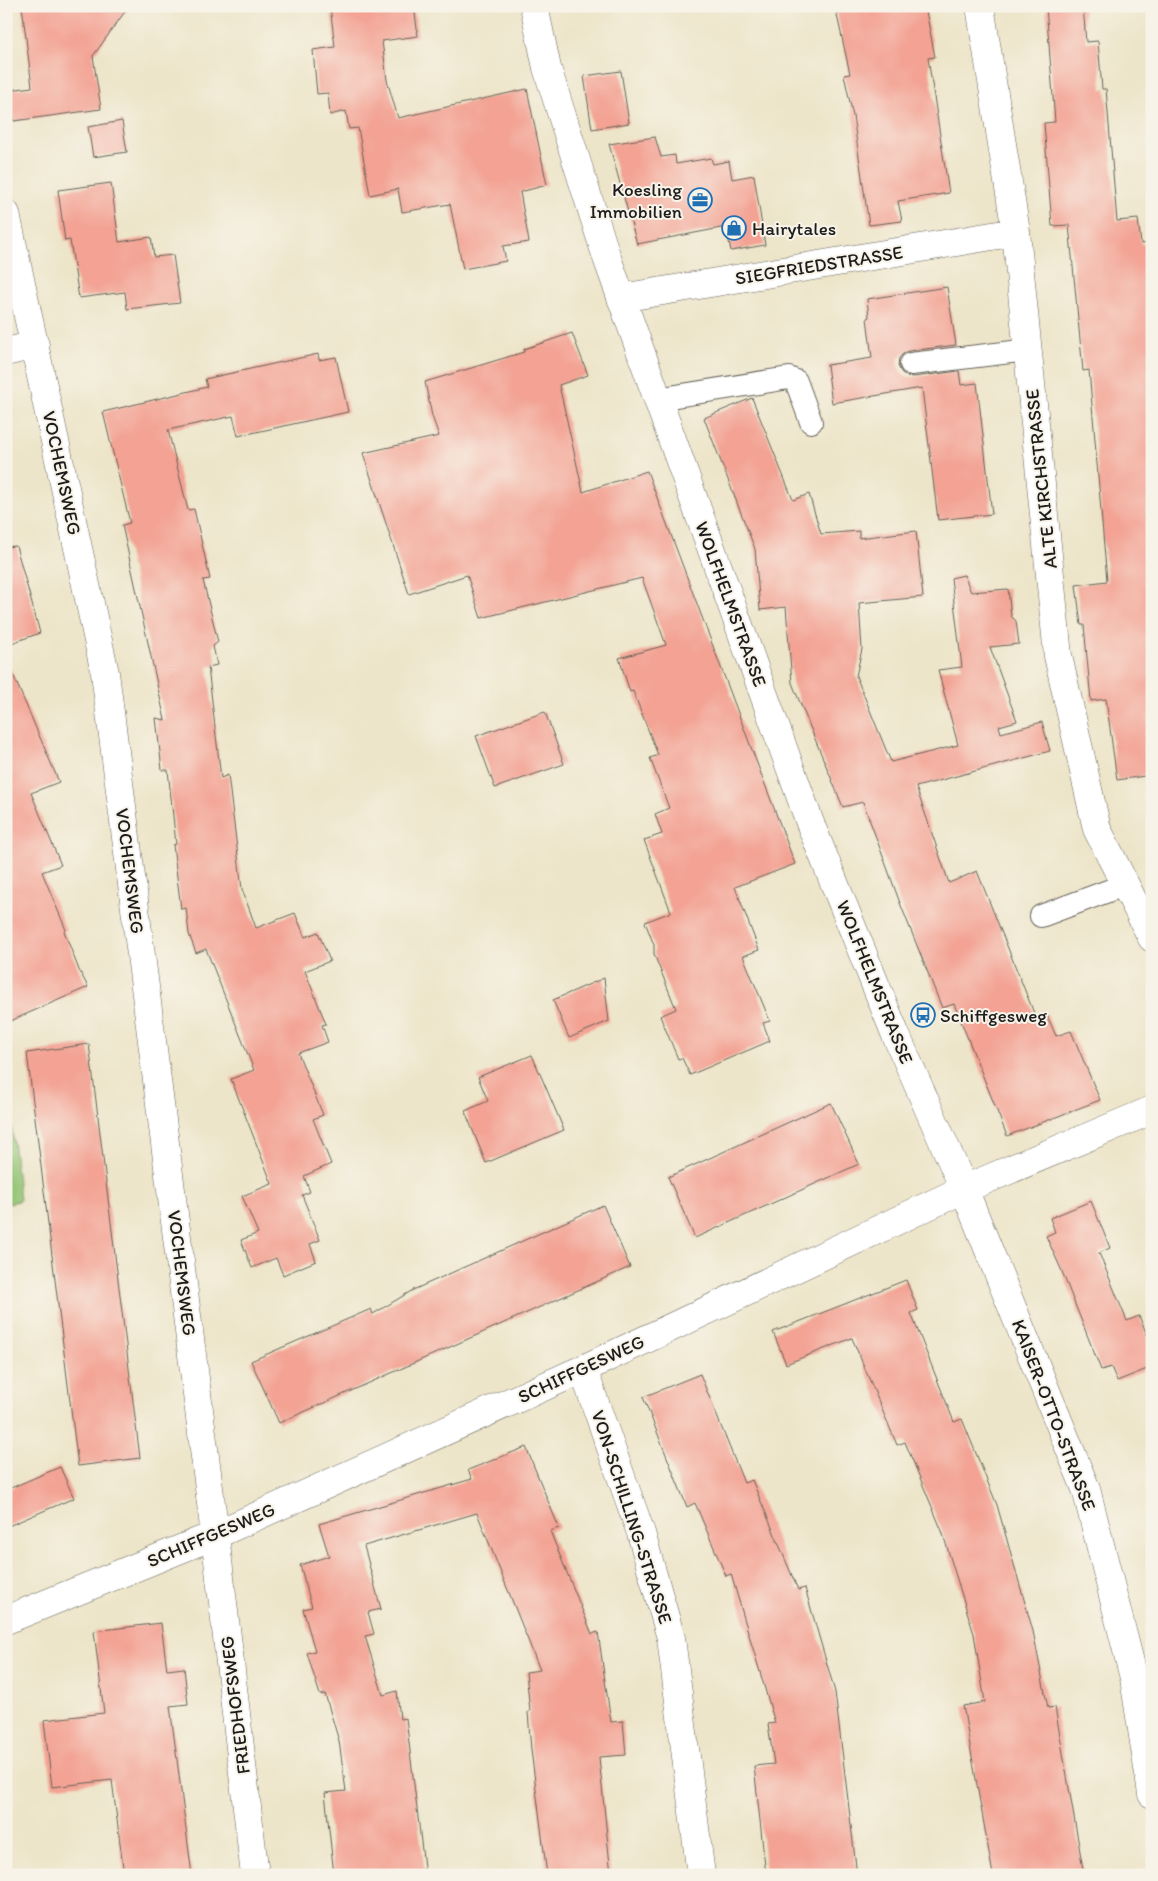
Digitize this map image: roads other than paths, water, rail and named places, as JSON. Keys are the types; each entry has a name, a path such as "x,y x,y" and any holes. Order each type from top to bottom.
{"street":[{"name":"WOLFHELMSTRASSE","path":"534,6 548,68 607,258 810,823 895,1033 964,1188"},
{"name":"ALTE KIRCHSTRASSE","path":"980,6 1016,232 1058,656 1097,829 1152,938"},
{"name":"VOCHEMSWEG","path":"6,214 105,674 215,1535"},
{"name":"SIEGFRIEDSTRASSE","path":"621,298 1016,232"},
{"path":"6,352 35,345"},
{"name":"SCHIFFGESWEG","path":"6,1620 215,1535 583,1369 964,1188 1152,1110"},
{"name":"KAISER-OTTO-STRASSE","path":"964,1188 1086,1489 1134,1678 1152,1794"},
{"name":"VON-SCHILLING-STRASSE","path":"583,1369 641,1533 671,1638 701,1875"},
{"name":"FRIEDHOFSWEG","path":"215,1535 255,1875"}],"lane":[{"path":"911,364 1028,350"},
{"path":"658,399 789,378 796,382 810,422"},
{"path":"1041,916 1116,888 1124,883"}],"place":[{"name":"Koesling Immobilien","path":"700,200"},
{"name":"Hairytales","path":"734,228"},
{"name":"Schiffgesweg","path":"923,1015"}]}
